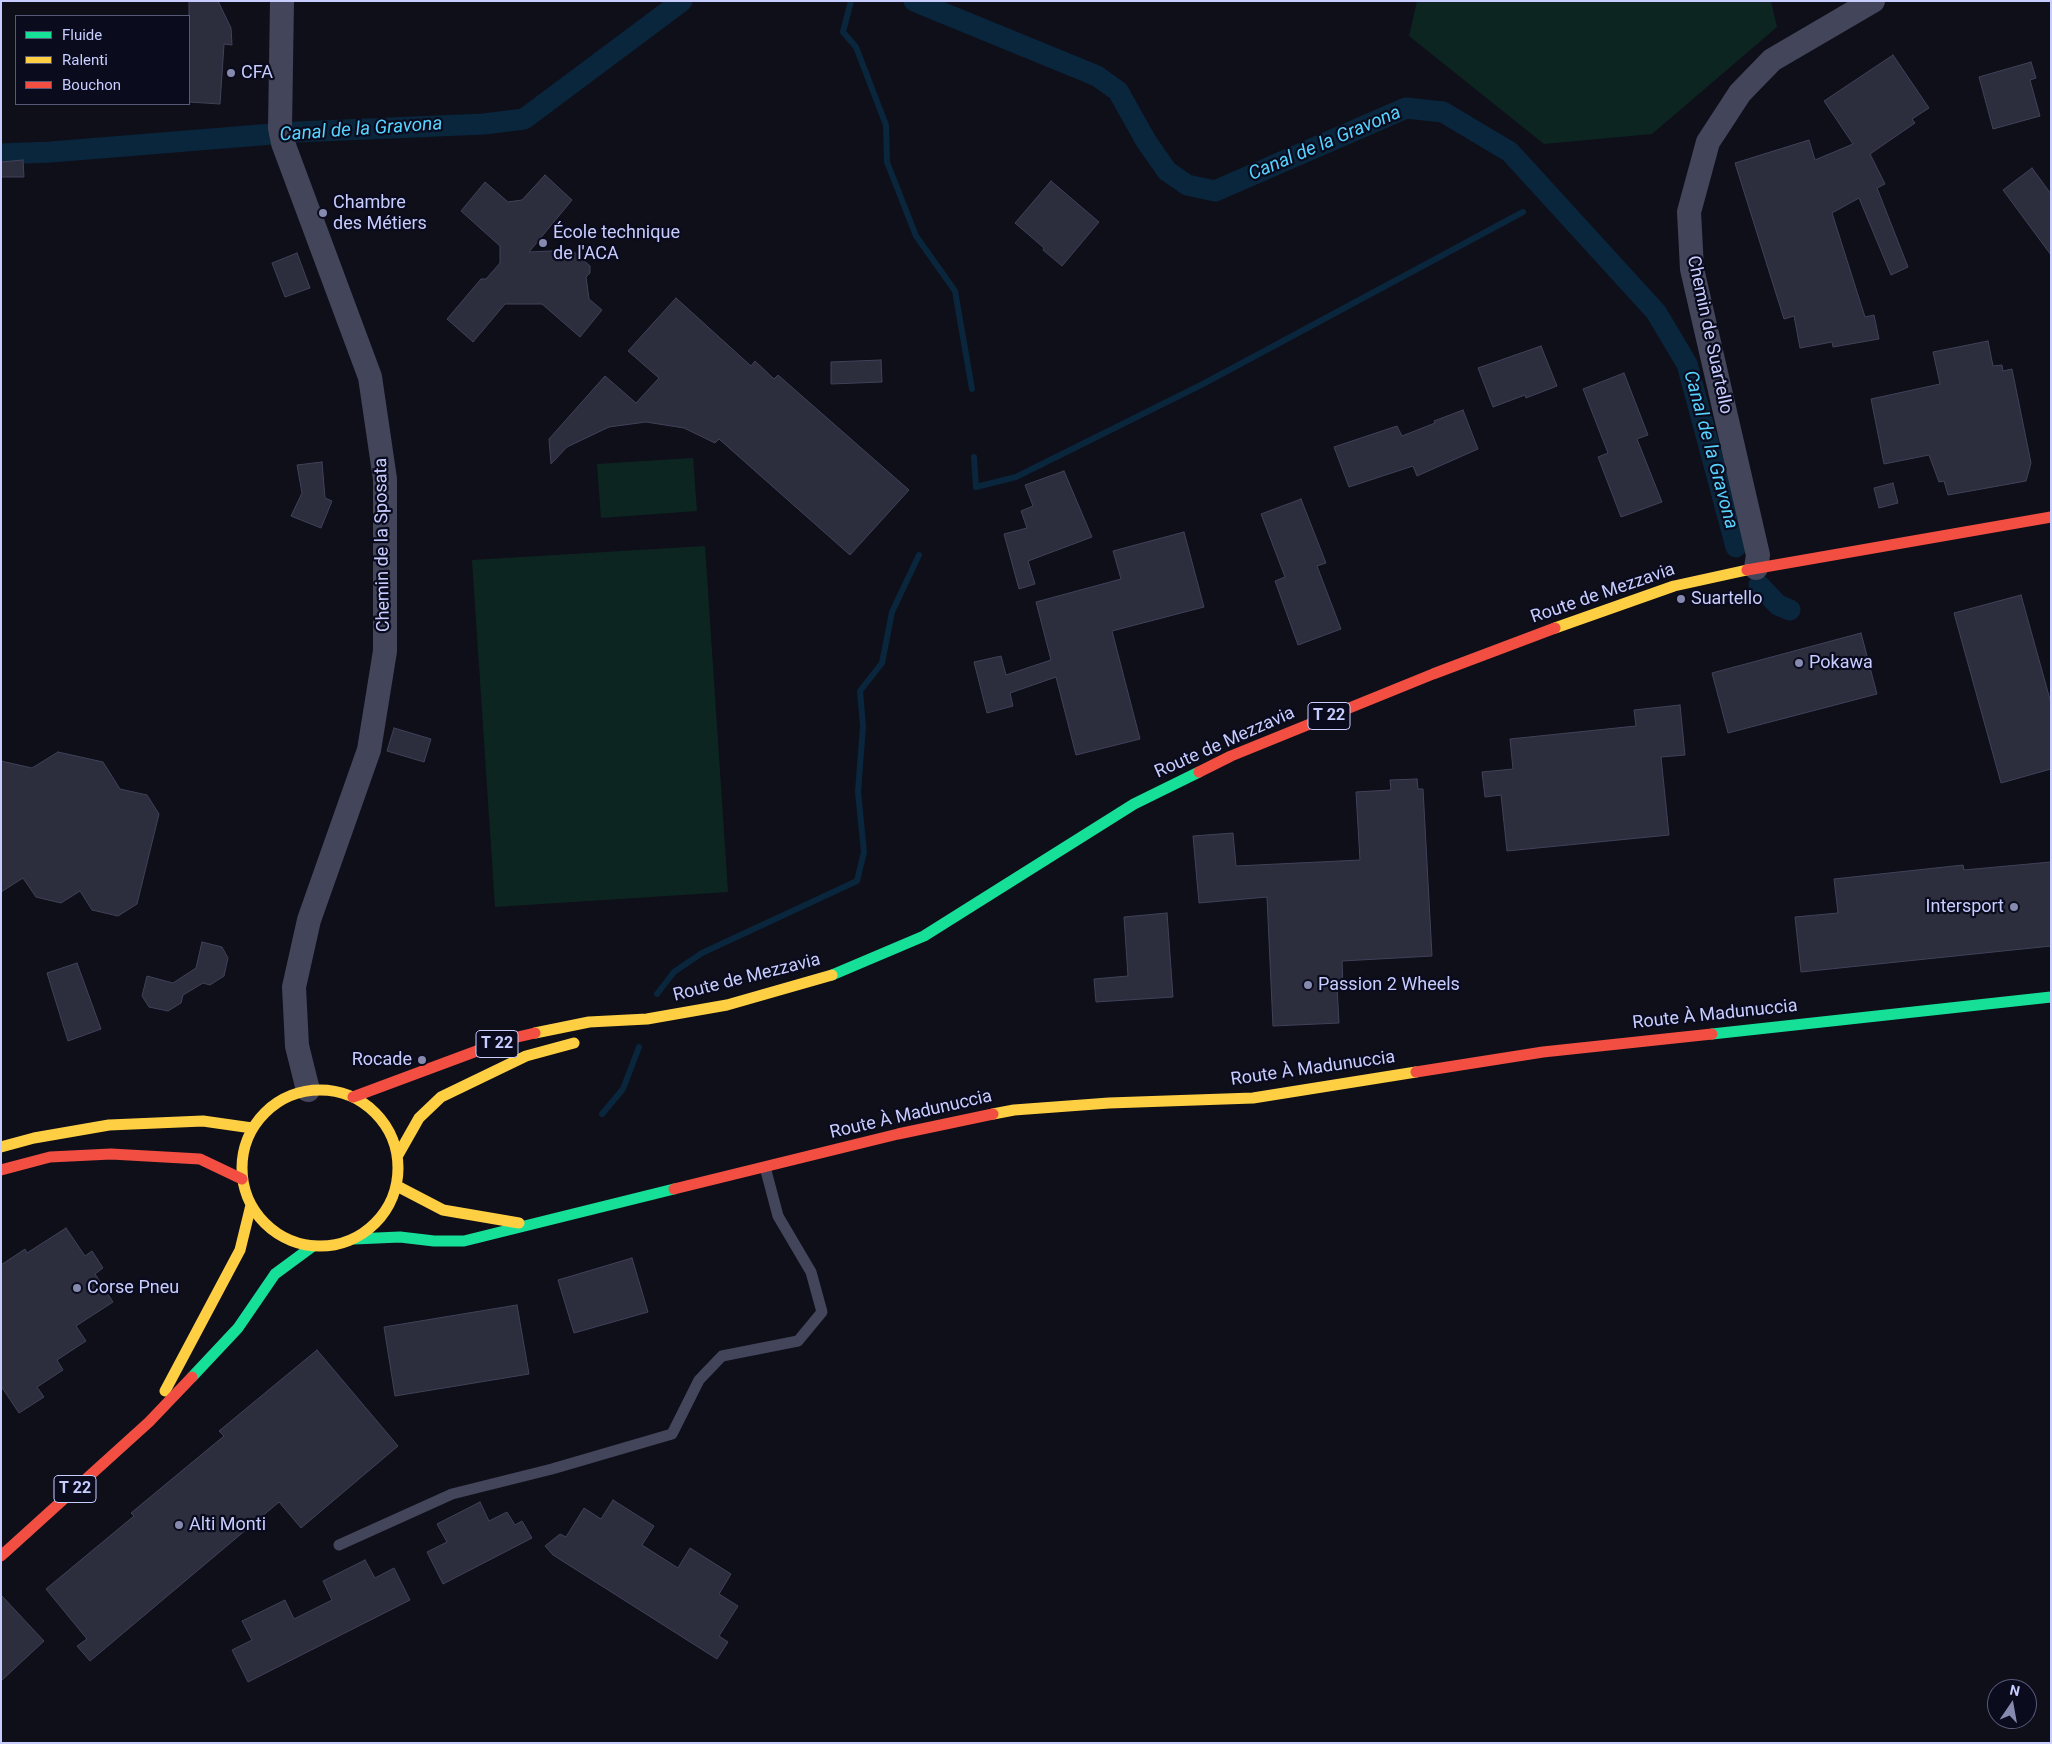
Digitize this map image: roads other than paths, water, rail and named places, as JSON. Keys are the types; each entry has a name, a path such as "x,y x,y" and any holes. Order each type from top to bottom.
{"main road":[{"name":"Route de Mezzavia","path":"353,1097 509,1039 588,1022 647,1019 727,1005 820,980 924,936 1134,804 1231,756 1433,674 1625,602 1674,586 1756,568 2051,517"},
{"name":"Route À Madunuccia","path":"354,1239 400,1237 434,1241 464,1241 898,1134 1014,1110 1109,1103 1253,1098 1544,1052 2051,997"},
{"name":"Route de Mezzavia","path":"611,1032 647,1019"},
{"name":"T 22","path":"398,1155 419,1118 441,1097 526,1056 584,1040"},
{"path":"308,1090 331,1090 353,1097 370,1107 383,1120 392,1136 398,1155 397,1186 388,1208 374,1226 354,1239 338,1245 313,1246 293,1242 275,1232 251,1205 242,1179 245,1144 252,1128 273,1106 286,1097 308,1090"},
{"path":"1,1147 34,1138 109,1125 203,1121 252,1128"},
{"path":"1,1170 50,1157 111,1154 200,1159 242,1179"},
{"name":"Route À Madunuccia","path":"397,1186 443,1210 530,1225"},
{"name":"T 22","path":"149,1422 240,1250 251,1205"},
{"name":"T 22","path":"1,1556 149,1422 238,1328 275,1274 313,1246"}],"street":[{"name":"Chemin de la Sposata","path":"282,1 281,135 370,377 386,479 385,651 369,750 309,920 294,987 297,1046 308,1090"},
{"name":"Chemin de Suartello","path":"1756,568 1758,555 1692,269 1689,212 1708,142 1740,93 1772,60 1872,1"}],"lane":[{"path":"339,1545 452,1494 552,1469 672,1434 699,1380 722,1356 798,1341 822,1312 810,1272 778,1216 765,1167"}],"waterway":[{"name":"Canal de la Gravona","path":"1,154 51,152 297,132 484,124 524,119 682,1"},
{"path":"851,1 843,32 856,47 886,125 887,162 916,236 955,291 972,389"},
{"name":"Canal de la Gravona","path":"914,1 1097,76 1118,91 1146,141 1167,171 1187,185 1215,191 1406,108 1443,112 1510,152 1656,312 1687,364 1736,547"},
{"path":"974,457 976,487 1016,477 1203,384 1523,212"},
{"path":"657,994 674,972 702,953 857,881 864,852 858,792 863,726 860,691 882,663 892,612 919,555"},
{"name":"Canal de la Gravona","path":"1759,585 1778,605 1790,610"},
{"path":"602,1114 623,1089 639,1047"}],"place":[{"name":"CFA","path":"231,73"},
{"name":"Chambre des Métiers","path":"323,213"},
{"name":"École technique de l'ACA","path":"543,243"},
{"name":"Suartello","path":"1681,599"},
{"name":"Pokawa","path":"1799,663"},
{"name":"Intersport","path":"2014,907"},
{"name":"Passion 2 Wheels","path":"1308,985"},
{"name":"Rocade","path":"422,1060"},
{"name":"Corse Pneu","path":"77,1288"},
{"name":"Alti Monti","path":"179,1525"}]}
